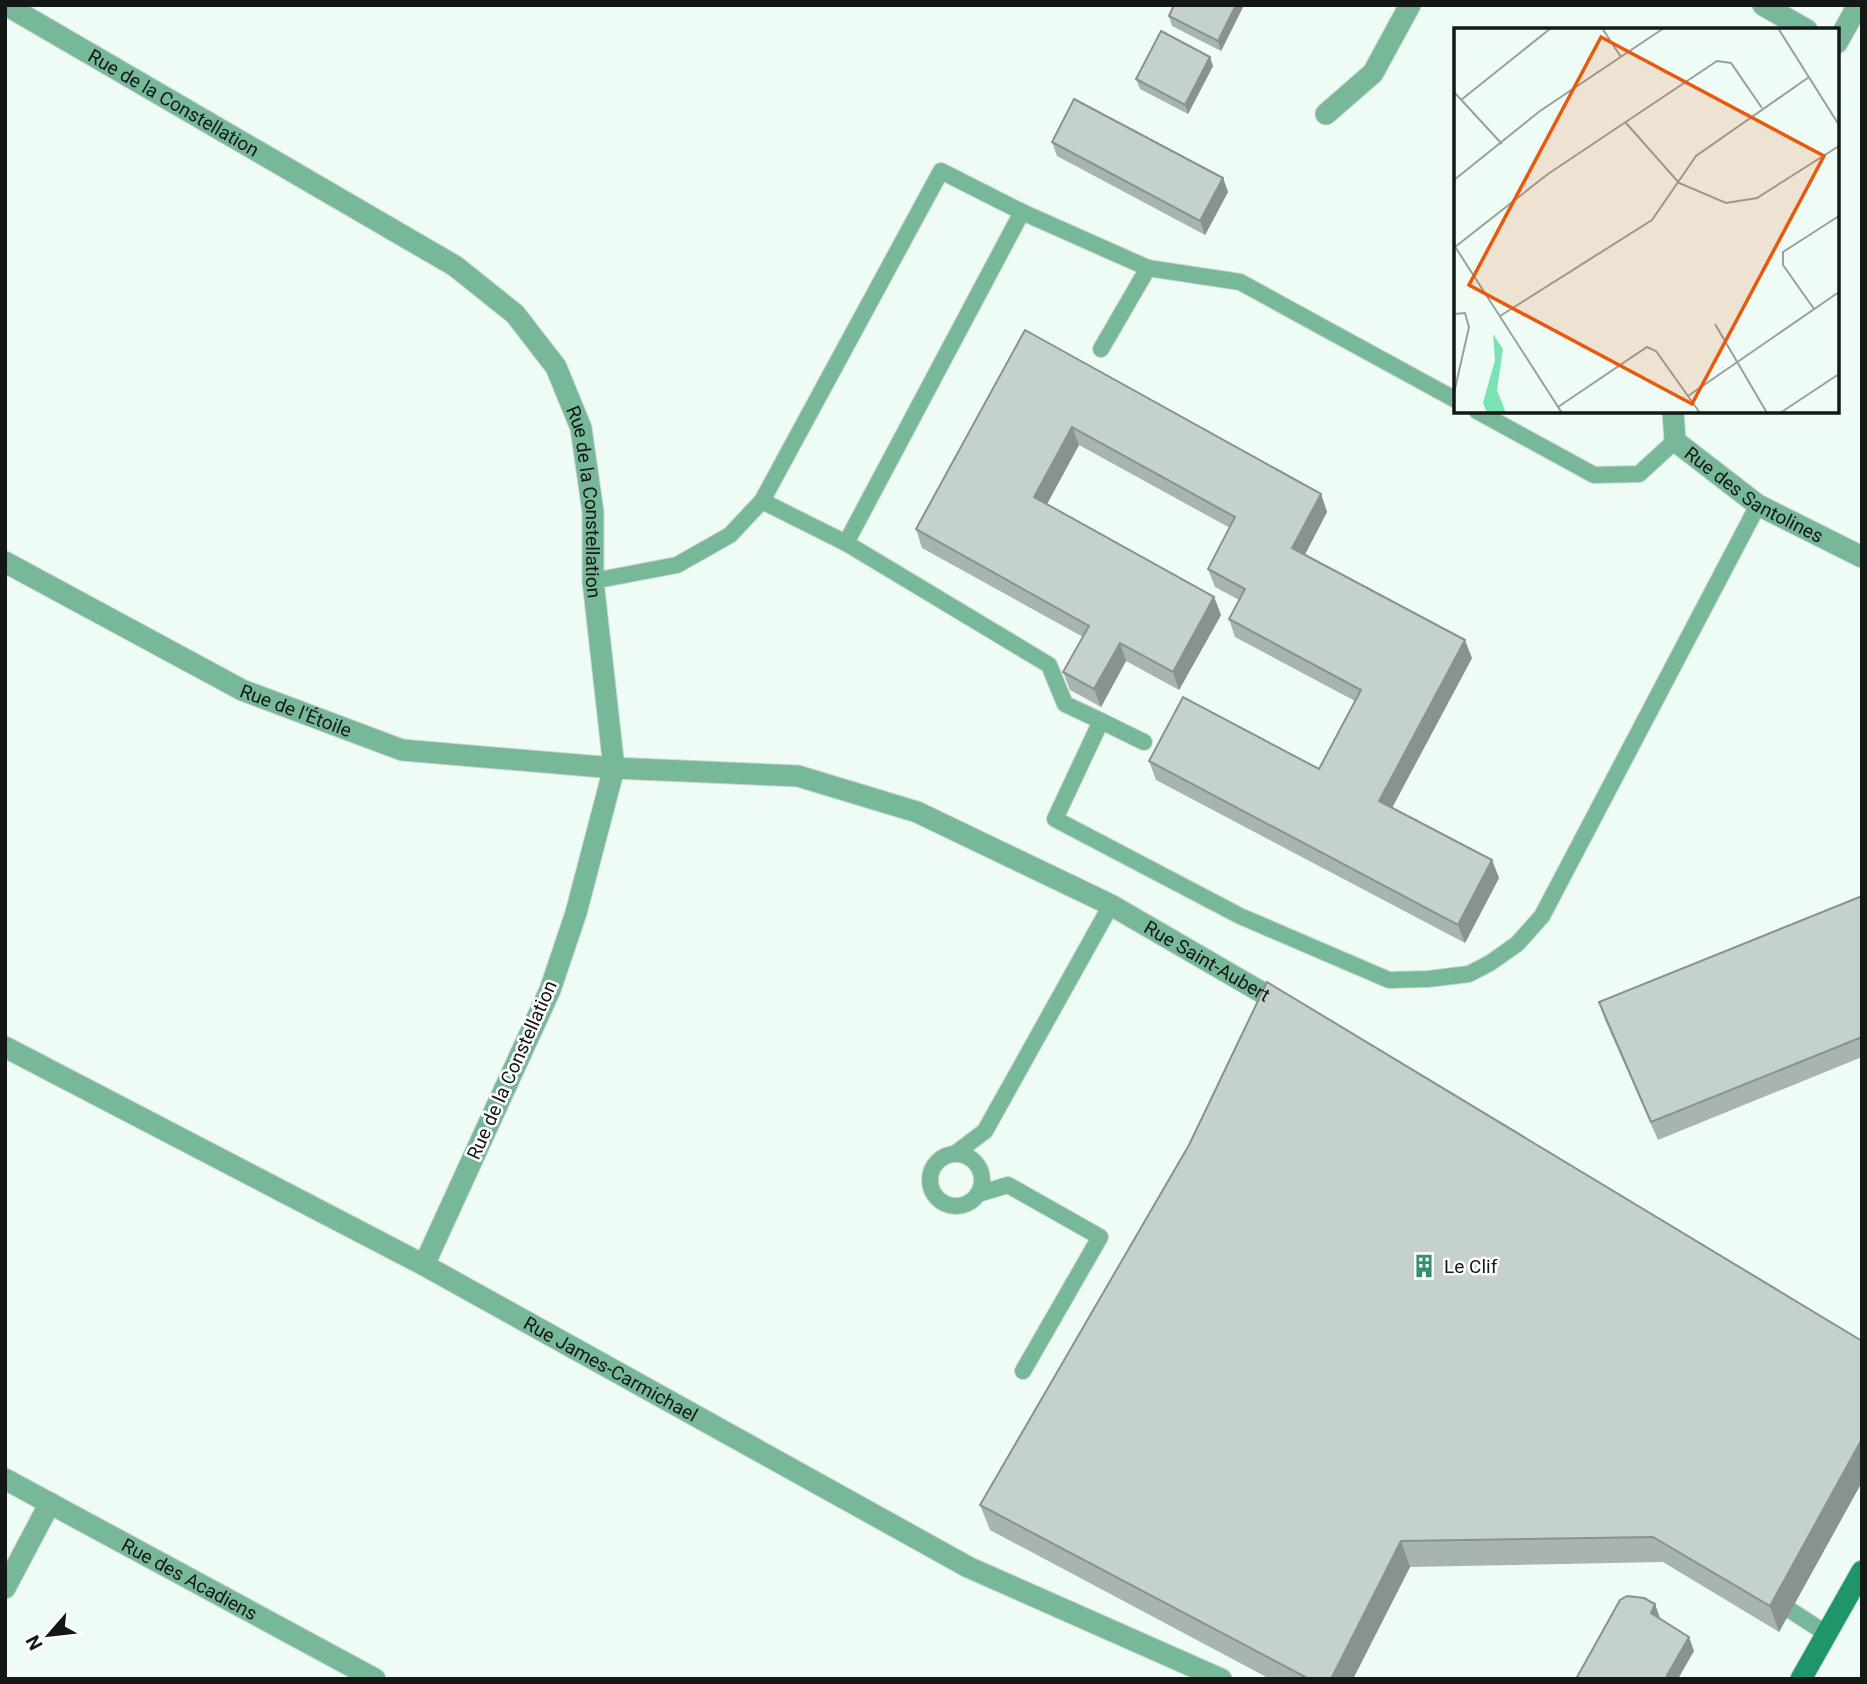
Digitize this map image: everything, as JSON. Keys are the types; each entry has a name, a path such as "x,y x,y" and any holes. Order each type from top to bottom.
{"main road":[{"path":"1801,1679 1862,1571"}],"street":[{"name":"Rue de la Constellation","path":"6,5 455,266 514,314 556,367 581,428 593,512 593,582 614,768 576,912 550,990 424,1265"},
{"path":"1326,114 1373,73 1410,5"},
{"path":"1763,5 1803,28"},
{"path":"1839,40 1857,15"},
{"name":"Rue des Santolines","path":"1673,413 1675,441 1758,505 1862,557"},
{"name":"Rue de l'Étoile","path":"5,562 242,690 402,750 614,768"},
{"name":"Rue Saint-Aubert","path":"614,768 798,776 917,812 1111,905 1301,1016"},
{"name":"Rue James-Carmichael","path":"5,1047 424,1265 968,1567 1221,1679"},
{"name":"Rue des Acadiens","path":"5,1479 375,1679"},
{"path":"5,1588 50,1503"}],"lane":[{"path":"593,582 677,565 730,535 762,500 941,171 1022,212 1148,268 1240,282 1454,399"},
{"path":"846,543 1022,212"},
{"path":"1101,349 1148,268"},
{"path":"1481,413 1594,474 1639,474 1675,441"},
{"path":"762,500 846,543 1049,665 1065,704 1144,741"},
{"path":"1101,721 1055,820 1240,916 1389,979 1428,979 1469,974 1517,944 1542,916 1758,505"},
{"path":"1023,1371 1100,1237 1008,1185 978,1195 964,1206 955,1206 944,1204 931,1189 929,1181 935,1164 947,1155 956,1153 985,1131 1111,905"},
{"path":"956,1153 978,1164 982,1177 978,1195"},
{"path":"1760,1591 1827,1633"}],"building":[{"path":"1174,5 1236,5 1218,41 1169,16"},
{"path":"1161,31 1210,57 1185,105 1136,79"},
{"path":"1074,99 1223,178 1200,221 1052,142"},
{"path":"1025,330 1321,494 1292,548 1465,640 1379,801 1492,860 1458,925 1149,761 1183,697 1319,769 1361,690 1229,619 1245,589 1208,569 1235,517 1072,427 1034,497 1214,597 1173,672 1120,643 1094,689 1063,672 1089,626 916,529"},
{"path":"1862,896 1862,1037 1651,1122 1599,1002"},
{"name":"Le Clif","path":"1267,982 1862,1341 1862,1439 1770,1606 1653,1537 1401,1541 1331,1679 1309,1679 980,1505 1189,1145"},
{"path":"1627,1596 1644,1598 1655,1604 1651,1613 1689,1637 1665,1679 1576,1679 1620,1600"}],"place":[{"name":"Le Clif","path":"1424,1266"}]}
